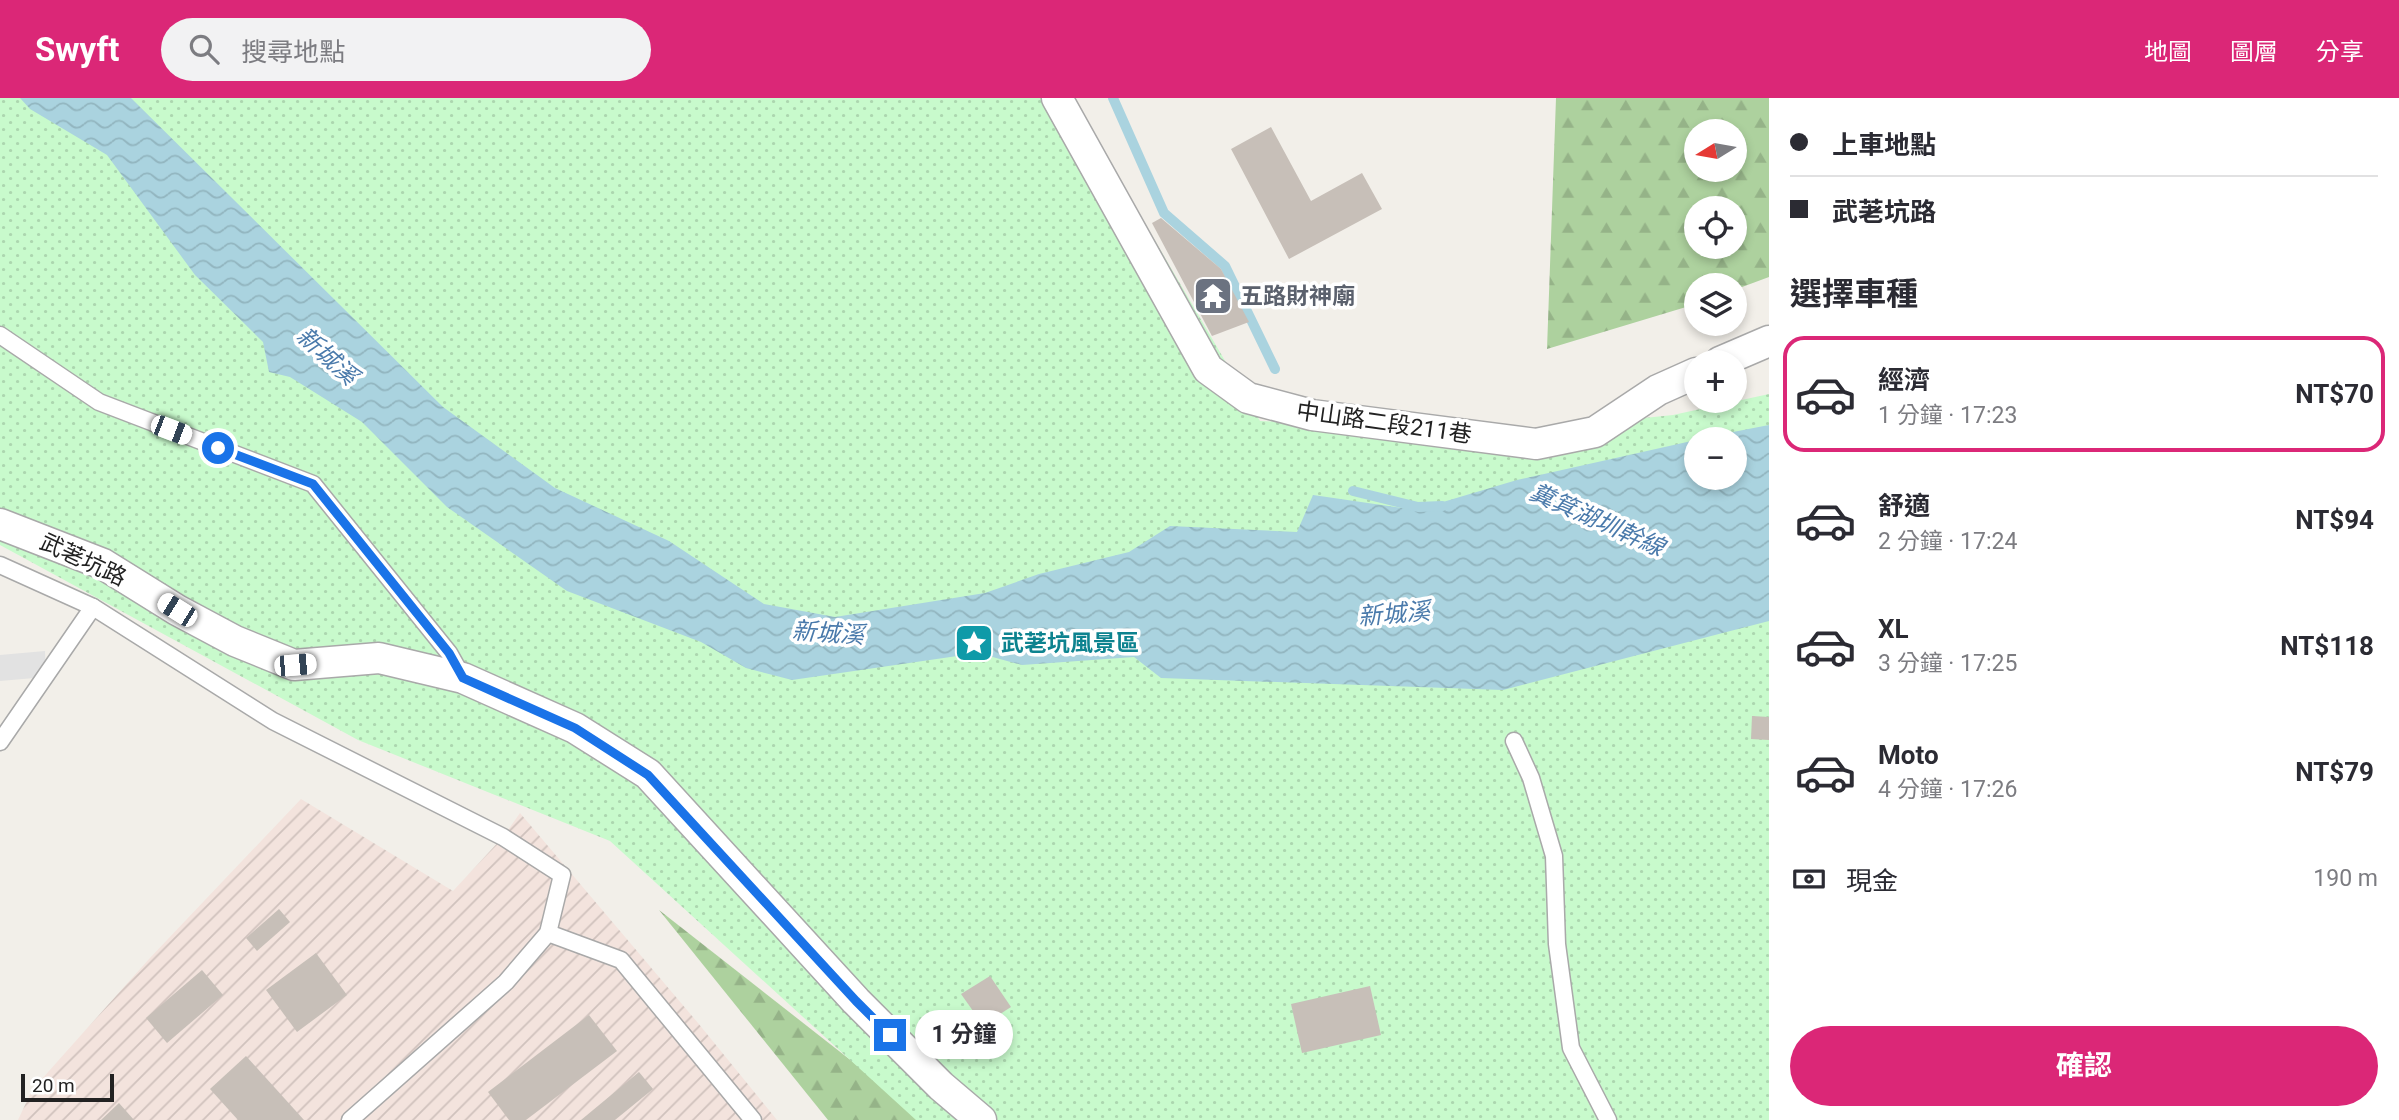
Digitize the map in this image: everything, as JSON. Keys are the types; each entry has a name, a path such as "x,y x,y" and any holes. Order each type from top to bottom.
{"street":[{"name":"中山路二段211巷","path":"1057,98 1208,369 1248,398 1312,415 1536,444 1595,432 1658,390 1684,378"},
{"path":"1747,350 1769,341"},
{"name":"武荖坑路","path":"0,524 103,564 177,610 234,641 295,665 379,658 463,678 575,728 648,775 856,1001 941,1086 981,1120"}],"lane":[{"path":"0,335 99,402 313,484 449,653 463,678"},
{"path":"0,565 93,607 273,721 503,837 562,875 548,933 506,982 350,1120"},
{"path":"0,742 93,607"},
{"path":"1514,741 1531,778 1554,856 1557,944 1572,1048 1608,1120"},
{"path":"548,933 621,960 753,1120"}],"shaded area":[{"path":"45,651 46,677 0,681 0,655"},
{"path":"301,799 453,891 503,837 520,813 777,1120 18,1120 32,1090 149,959"}],"green space":[{"name":"武荖坑風景區","path":"0,98 1072,98 1260,421 1501,433 1684,413 1747,413 1747,399 1769,394 1769,1120 916,1120 610,841 358,740 0,545"},
{"path":"1556,98 1769,98 1769,277 1747,285 1747,273 1684,273 1684,308 1547,349"},
{"path":"659,910 927,1120 828,1120"}],"water":[{"name":"新城溪","path":"20,98 131,98 443,407 555,488 669,541 764,604 835,617 985,593 1039,574 1129,552 1170,526 1297,532 1313,495 1416,510 1517,480 1684,443 1684,490 1747,490 1747,429 1769,425 1769,621 1503,690 1161,678 1134,657 1022,665 978,653 792,680 746,668 701,642 567,591 447,507 362,422 290,377 269,372 263,342 195,275 107,155 30,109"}],"building":[{"path":"1271,127 1311,201 1362,173 1382,209 1289,259 1231,149"},
{"name":"五路財神廟","path":"1161,218 1221,269 1249,322 1212,336 1152,223"},
{"path":"1752,716 1769,717 1769,740 1751,739"},
{"path":"279,909 290,922 257,951 246,938"},
{"path":"316,953 347,995 297,1032 266,990"},
{"path":"202,970 223,995 167,1043 146,1018"},
{"path":"990,976 1011,1007 983,1025 961,994"},
{"path":"1370,986 1381,1035 1302,1053 1291,1004"},
{"path":"589,1015 617,1051 526,1120 509,1120 488,1092"},
{"path":"246,1056 304,1120 238,1120 210,1089"},
{"path":"639,1072 653,1089 615,1120 581,1120"},
{"path":"119,1103 134,1120 101,1120"}],"waterway":[{"name":"糞箕湖圳幹線","path":"1113,98 1164,213 1225,266 1275,369"},
{"name":"糞箕湖圳幹線","path":"1353,491 1418,507 1442,506"}],"place":[{"name":"五路財神廟","path":"1213,296"},
{"name":"武荖坑風景區","path":"974,643"}],"route":[{"path":"218,448 313,484 449,653 463,678 575,728 648,775 890,1035"}]}
